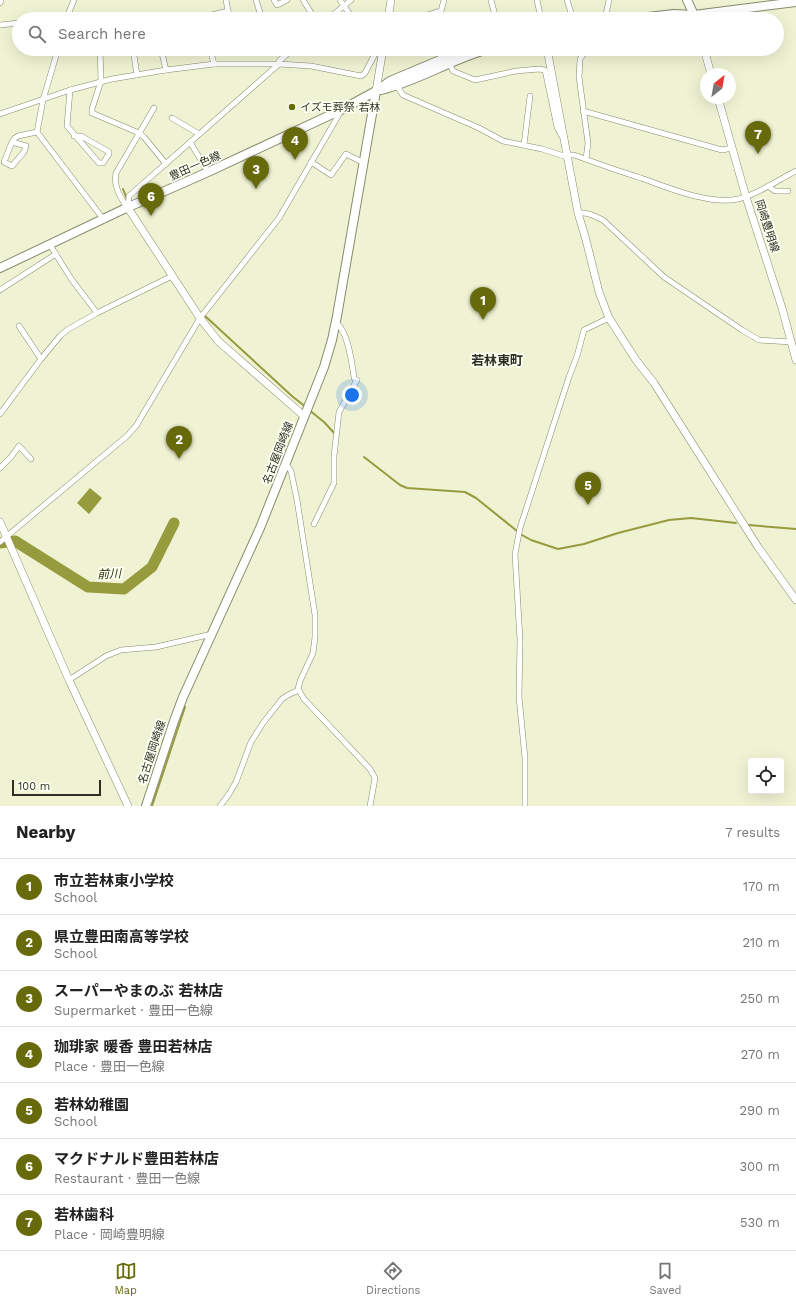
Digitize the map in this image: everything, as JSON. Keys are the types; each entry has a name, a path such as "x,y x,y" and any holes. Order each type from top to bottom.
{"main road":[{"path":"687,0 693,12"},
{"path":"693,0 694,12"},
{"path":"729,12 796,2"},
{"name":"豊田一色線","path":"0,268 127,208 342,110 376,91 390,81 449,56"},
{"name":"豊田一色線","path":"376,91 397,86 449,63 469,56"},
{"name":"名古屋岡崎線","path":"146,806 174,721 244,566 324,367 336,323 376,91"}],"street":[{"path":"69,12 74,0"},
{"path":"224,12 228,11 226,0"},
{"path":"256,0 260,12"},
{"path":"274,0 277,5 287,0"},
{"path":"303,0 310,12"},
{"path":"340,0 348,12"},
{"path":"337,12 351,0"},
{"path":"389,12 391,0"},
{"path":"438,12 441,11 444,0"},
{"path":"491,0 494,12"},
{"path":"537,0 540,12"},
{"path":"567,0 571,12"},
{"path":"606,12 609,0"},
{"path":"0,25 12,24"},
{"path":"56,56 43,100 37,132 104,220"},
{"path":"100,56 101,81 92,113 139,133 166,164"},
{"path":"134,56 137,75"},
{"path":"163,56 166,70"},
{"path":"212,56 214,64"},
{"path":"127,208 129,196 279,64 285,56"},
{"path":"0,114 101,81 166,70 214,64 279,64 311,66 361,76 365,73 376,56"},
{"path":"376,91 379,56"},
{"path":"548,56 578,213 593,272 609,318 636,360 654,383 758,547 796,600"},
{"path":"582,56 580,59 579,77 588,143 586,159"},
{"path":"706,56 709,68"},
{"path":"449,63 453,71 475,80 516,71 539,68 545,70 557,127 564,142"},
{"path":"397,86 403,95 479,128 503,141 567,156 574,155 665,188 709,199 727,200 746,197 796,171"},
{"path":"70,90 66,124 74,136 99,162 103,163 109,152 81,136 74,136"},
{"path":"524,145 530,96"},
{"name":"岡崎豊明線","path":"720,104 746,197 782,308 796,360"},
{"path":"154,108 116,173 116,186 127,208 172,276 200,318 223,347 304,416"},
{"path":"0,542 127,436 136,426 200,318 279,218 342,110"},
{"path":"583,111 722,150 732,148"},
{"path":"172,118 199,134"},
{"path":"12,142 26,146 24,152 12,166 4,162 12,142 18,136 37,132"},
{"path":"190,142 208,172"},
{"path":"311,162 331,175 346,154 364,163"},
{"path":"768,186 775,191 788,191"},
{"path":"578,213 596,216 603,220 664,277 742,330 759,340 793,345"},
{"path":"50,245 72,280 97,313"},
{"path":"0,290 56,254"},
{"path":"0,414 60,336 67,330 97,313 172,276"},
{"path":"525,806 525,758 519,697 520,640 515,554 516,545 520,528 577,356 584,330 609,318"},
{"path":"314,524 334,482 334,456 340,412 358,380 355,380 354,377 348,344 340,325 336,323"},
{"path":"19,326 42,359"},
{"path":"0,468 19,446 31,460"},
{"path":"286,464 291,471 297,500 315,615 313,653 298,688 304,699 374,774 370,806"},
{"path":"0,522 69,680 128,806"},
{"path":"69,680 106,656 121,650 156,647 212,634"},
{"path":"220,806 236,782 250,742 282,699 288,694 299,690"}],"shaded area":[{"path":"90,488 102,498 89,514 77,503"}],"waterway":[{"path":"123,189 127,199"},
{"path":"204,315 293,397 306,407"},
{"path":"309,410 324,422 335,434"},
{"path":"364,457 400,485 407,488 465,492 476,498 517,531"},
{"path":"522,535 531,540 558,549 584,544 618,533 669,520 691,518 736,523"},
{"name":"前川","path":"0,543 15,541 88,587 124,589 152,567 174,523"},
{"path":"748,525 796,529"},
{"path":"152,806 185,707"}],"place":[{"name":"イズモ葬祭 若林","path":"292,107"},
{"name":"若林歯科","path":"758,154"},
{"name":"珈琲家 暖香 豊田若林店","path":"295,160"},
{"name":"スーパーやまのぶ 若林店","path":"256,189"},
{"name":"マクドナルド豊田若林店","path":"151,216"},
{"name":"市立若林東小学校","path":"483,320"},
{"name":"県立豊田南高等学校","path":"179,459"},
{"name":"若林幼稚園","path":"588,505"}],"district":[{"name":"若林東町","path":"497,360"}]}
